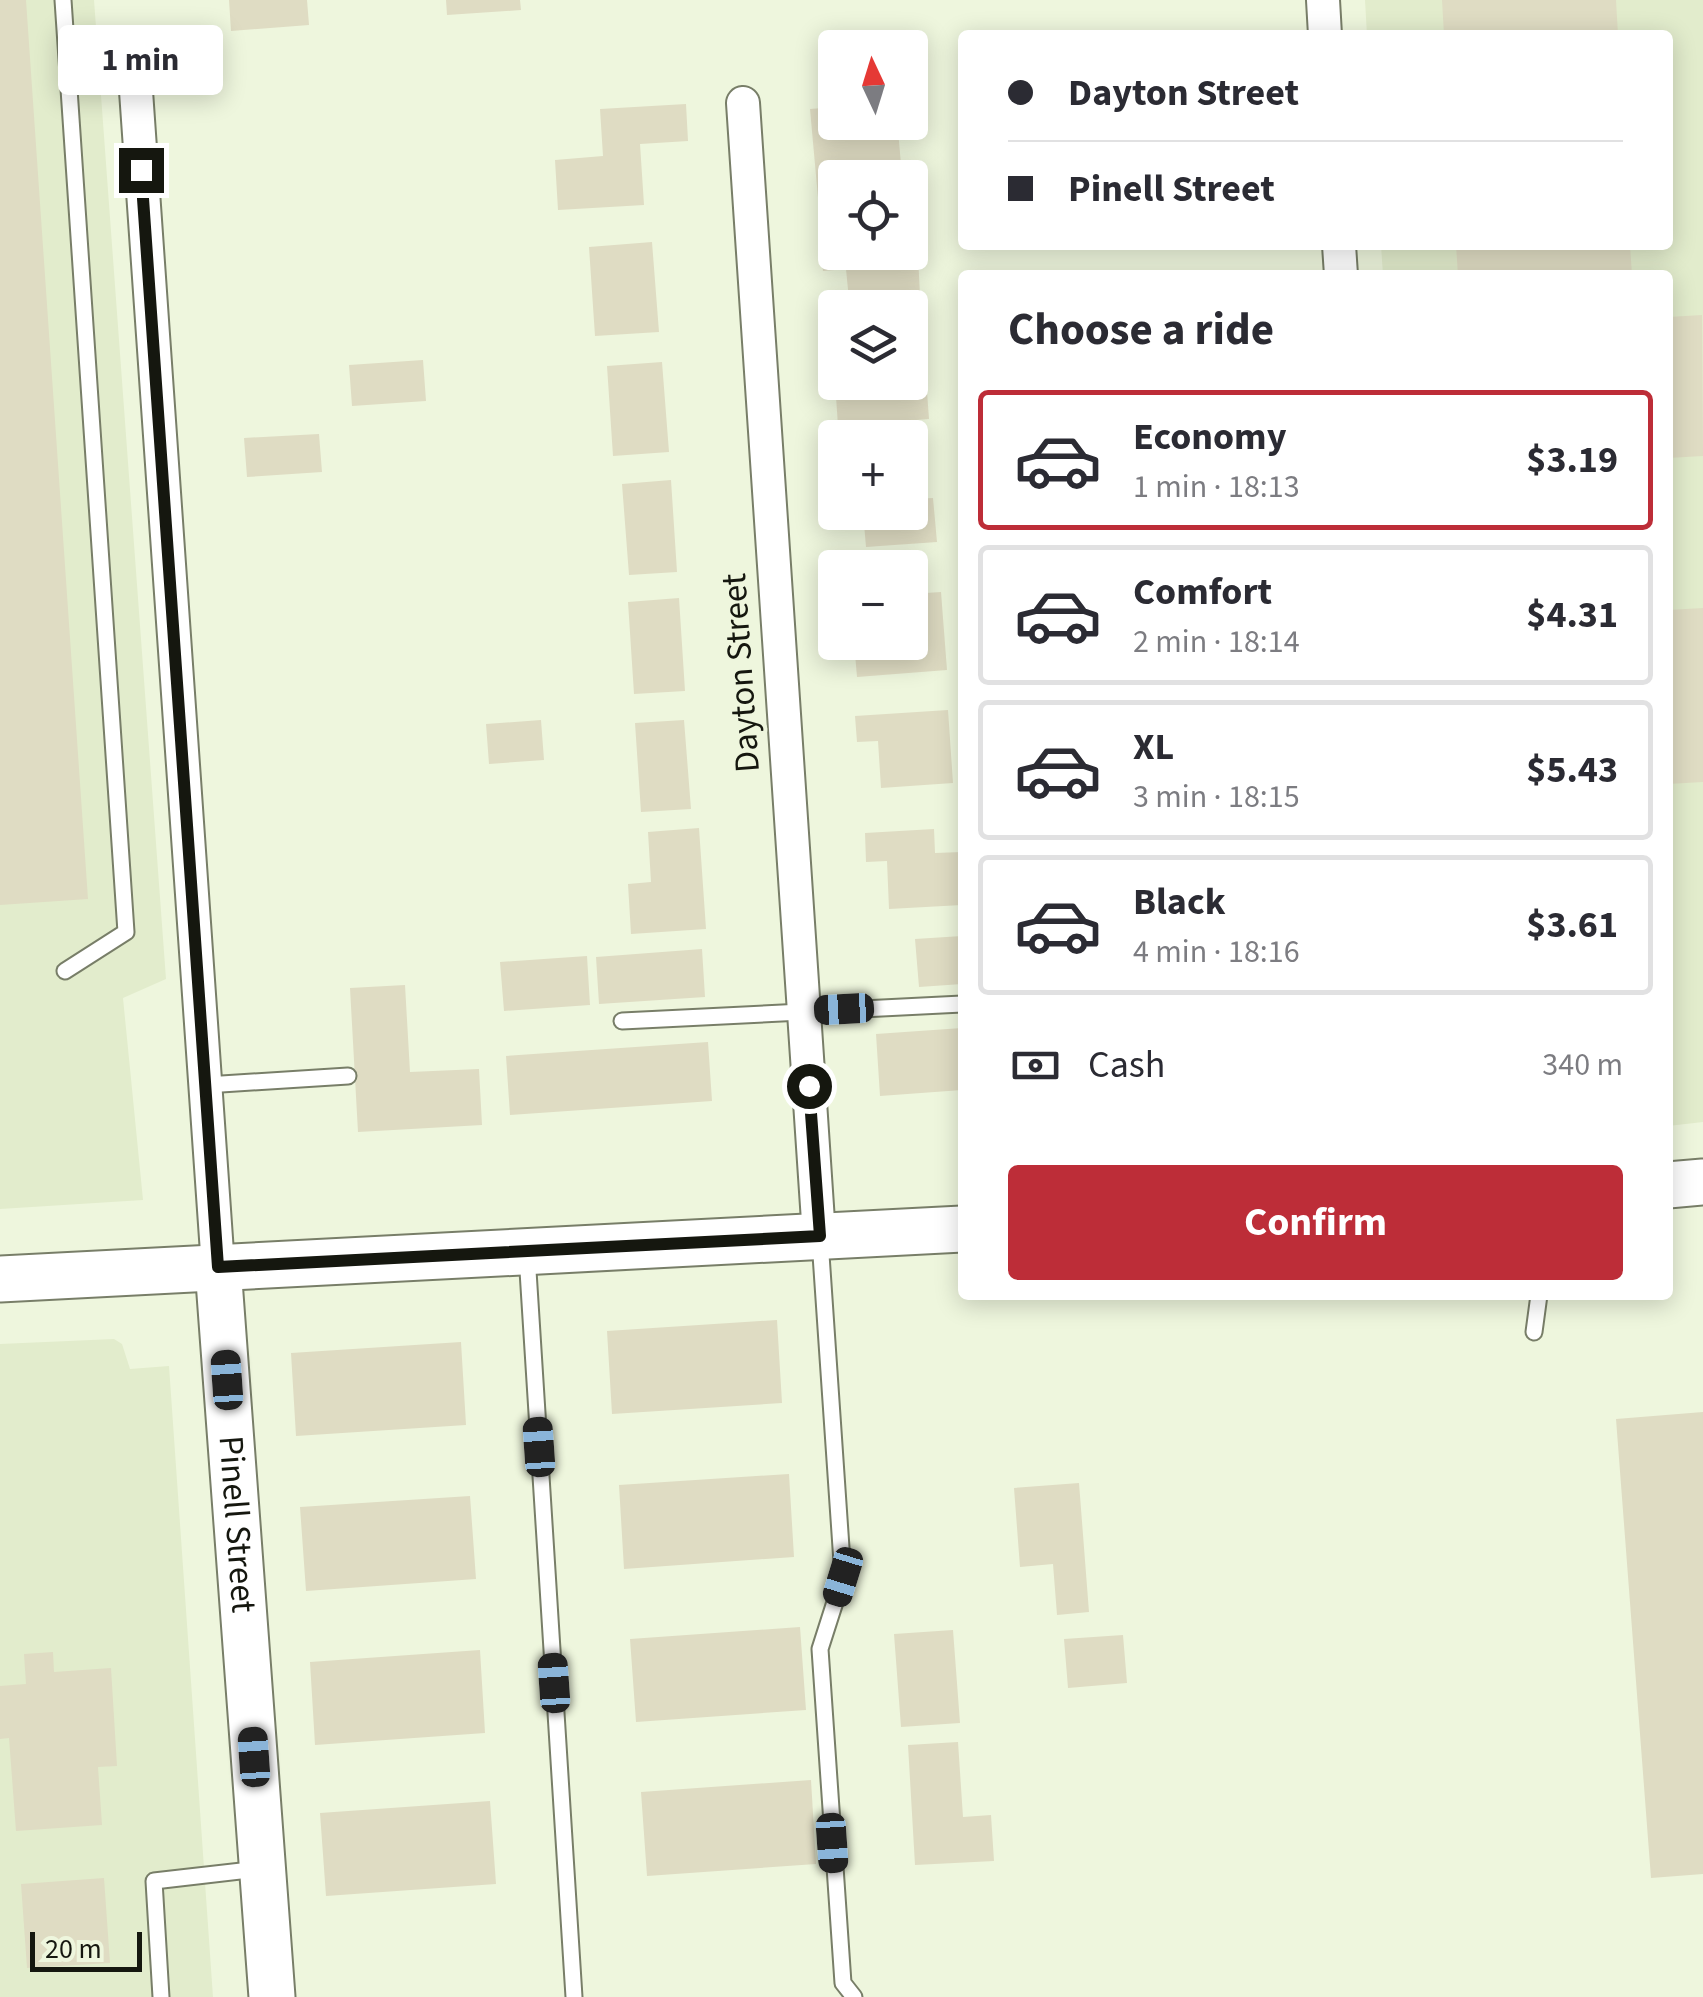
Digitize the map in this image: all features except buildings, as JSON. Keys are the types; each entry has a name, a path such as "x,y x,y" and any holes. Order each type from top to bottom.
{"main road":[{"path":"1673,1185 1703,1182"},
{"path":"0,1279 958,1229"},
{"name":"Pinell Street","path":"218,1267 272,1997"}],"street":[{"path":"1323,0 1326,30"},
{"name":"Pinell Street","path":"136,91 218,1267"},
{"name":"Dayton Street","path":"743,104 820,1236"}],"lane":[{"path":"62,0 126,932 65,972"},
{"path":"622,1021 958,1004"},
{"path":"206,1085 348,1076"},
{"path":"820,1236 843,1577 820,1648 843,1983 854,1997"},
{"path":"527,1251 574,1997"},
{"path":"1534,1332 1538,1300"},
{"path":"161,1997 154,1881 262,1868"}],"shaded area":[{"path":"0,0 94,0 166,979 123,998 143,1200 0,1209"},
{"path":"1365,0 1703,0 1703,1122 1673,1125 1673,270 1383,270 1381,250 1673,250 1673,30 1367,30"},
{"path":"114,1339 122,1344 130,1369 169,1366 213,1997 0,1997 0,1344"}],"route":[{"path":"141,170 218,1267 820,1236 809,1086"}]}
